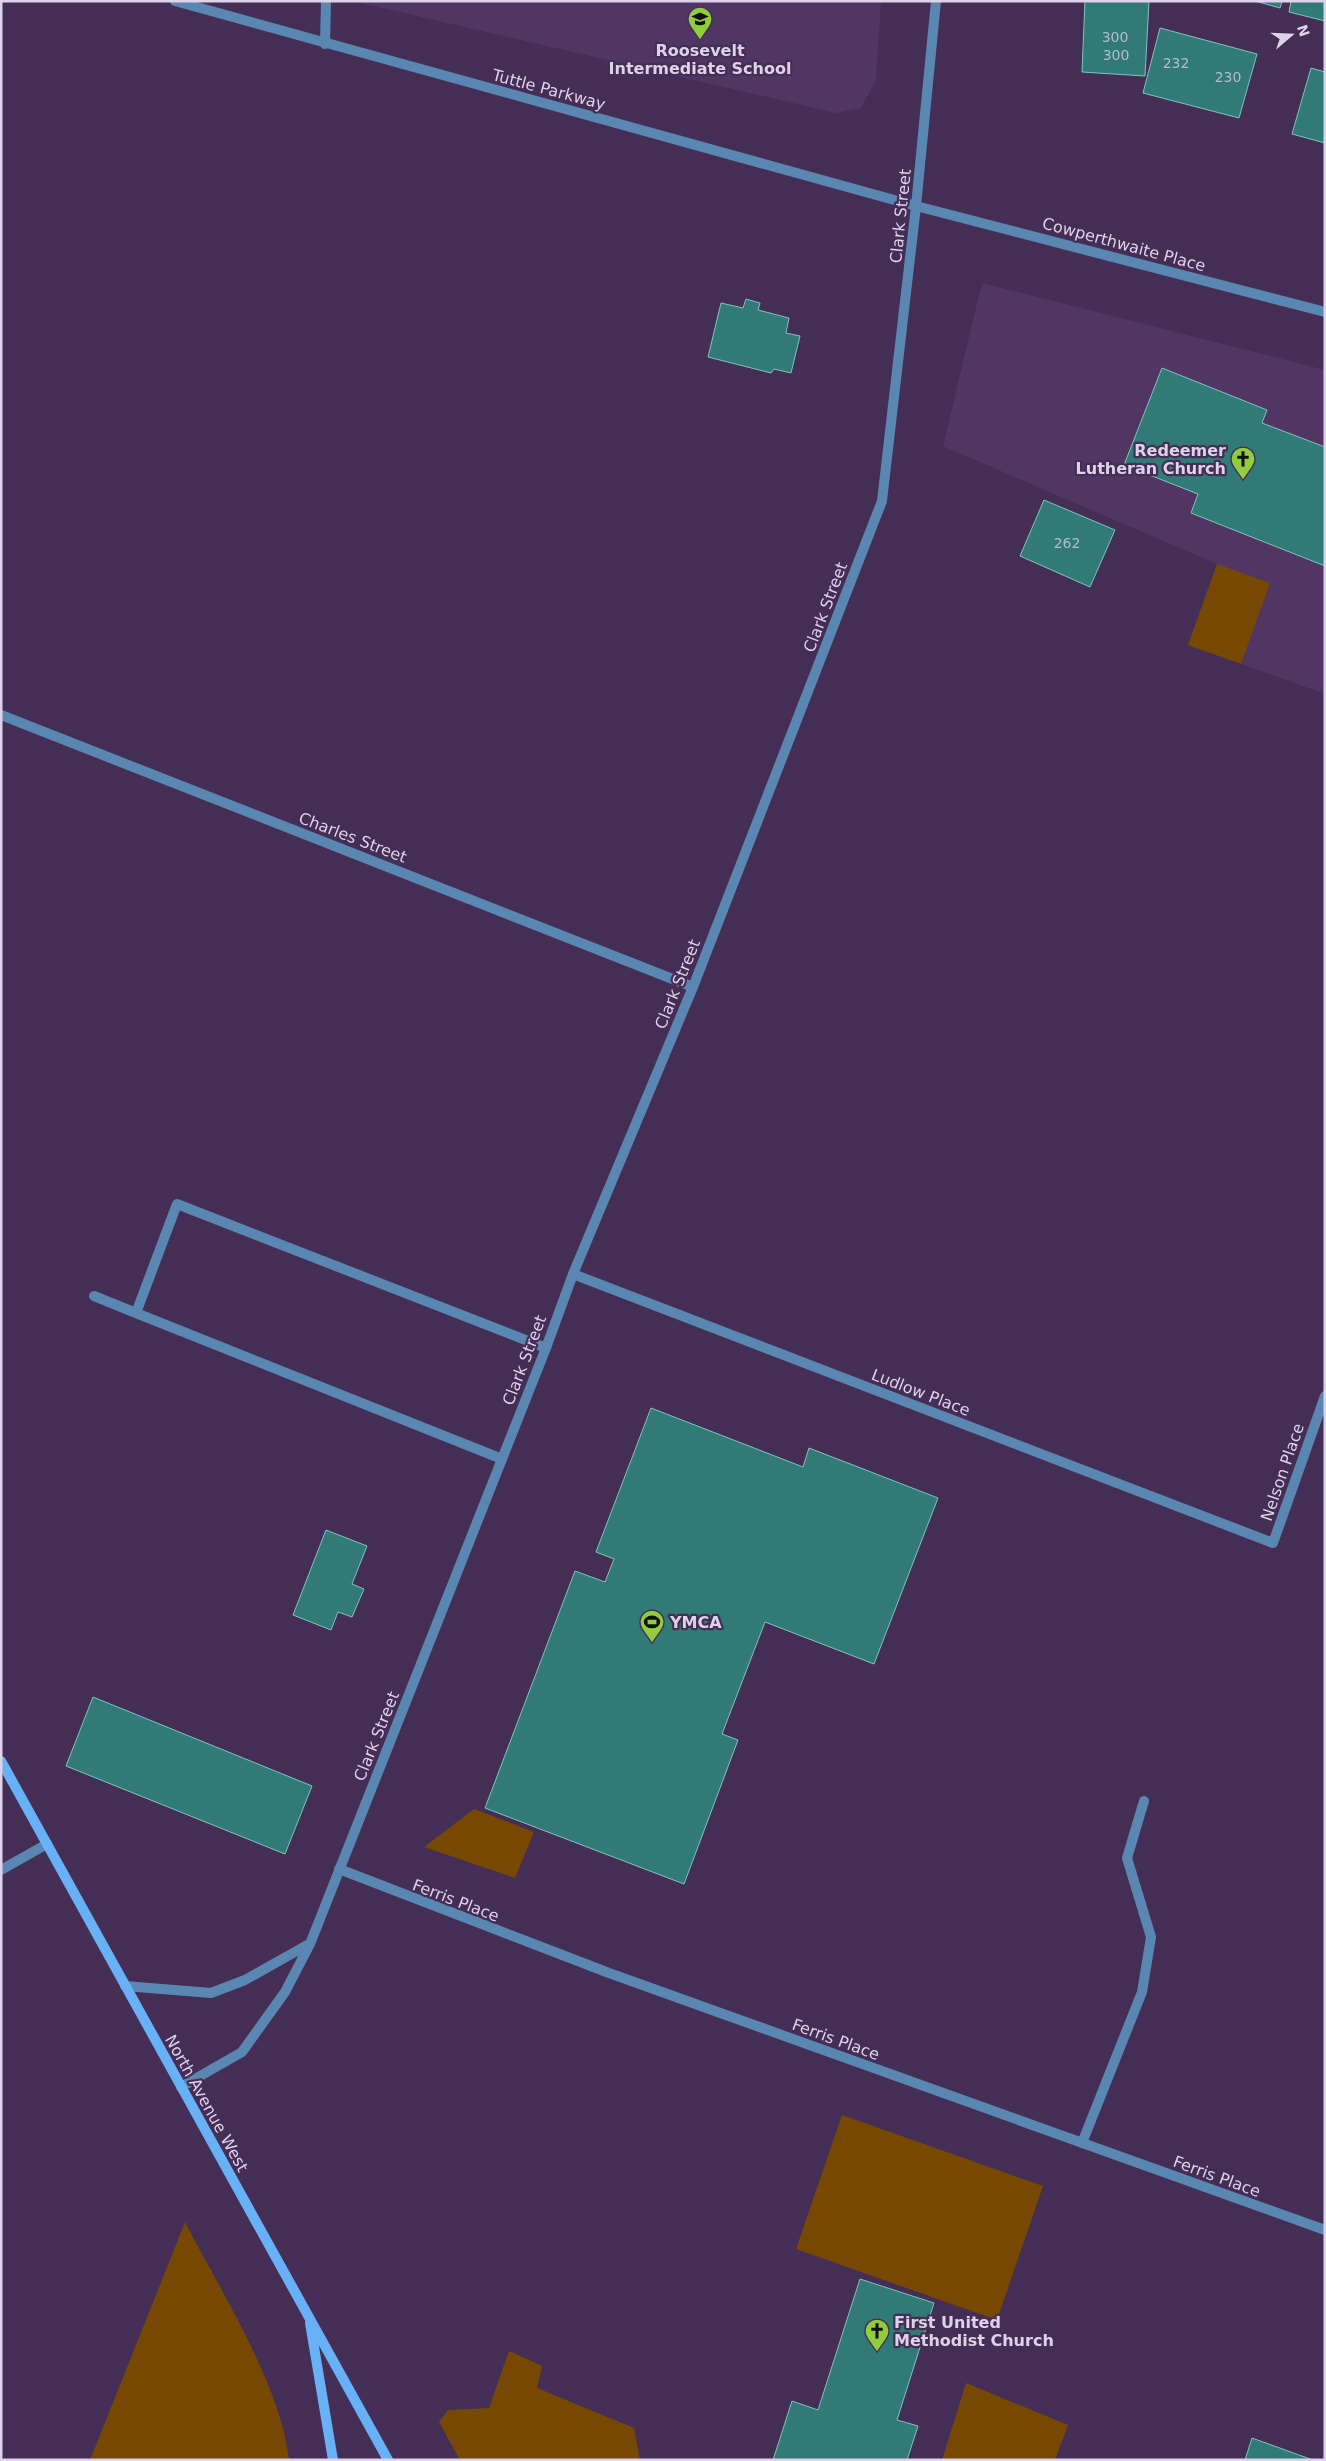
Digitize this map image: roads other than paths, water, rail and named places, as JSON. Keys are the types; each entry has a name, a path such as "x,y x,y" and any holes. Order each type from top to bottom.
{"main road":[{"name":"North Avenue West","path":"1,1761 388,2460"},
{"path":"308,2314 333,2460"}],"street":[{"name":"Tuttle Parkway","path":"175,1 916,206"},
{"path":"325,44 326,1"},
{"name":"Clark Street","path":"181,2087 242,2052 285,1992 310,1944 546,1348 573,1274 693,987 882,500 916,206 936,1"},
{"name":"Cowperthwaite Place","path":"916,206 1325,312"},
{"name":"Charles Street","path":"1,715 693,987"},
{"path":"136,1313 177,1204 546,1348"},
{"name":"Ludlow Place","path":"573,1274 1258,1538"},
{"path":"94,1296 502,1459"},
{"name":"Nelson Place","path":"1258,1538 1273,1543 1325,1396"},
{"path":"1082,2143 1142,1992 1151,1937 1127,1858 1144,1800"},
{"path":"1,1870 48,1844"},
{"name":"Ferris Place","path":"339,1869 600,1970 1325,2230"},
{"path":"125,1986 211,1994 245,1980 310,1944"}],"place":[{"name":"Roosevelt Intermediate School","path":"700,40"},
{"name":"Redeemer Lutheran Church","path":"1243,480"},
{"name":"YMCA","path":"652,1643"},
{"name":"First United Methodist Church","path":"877,2352"}]}
